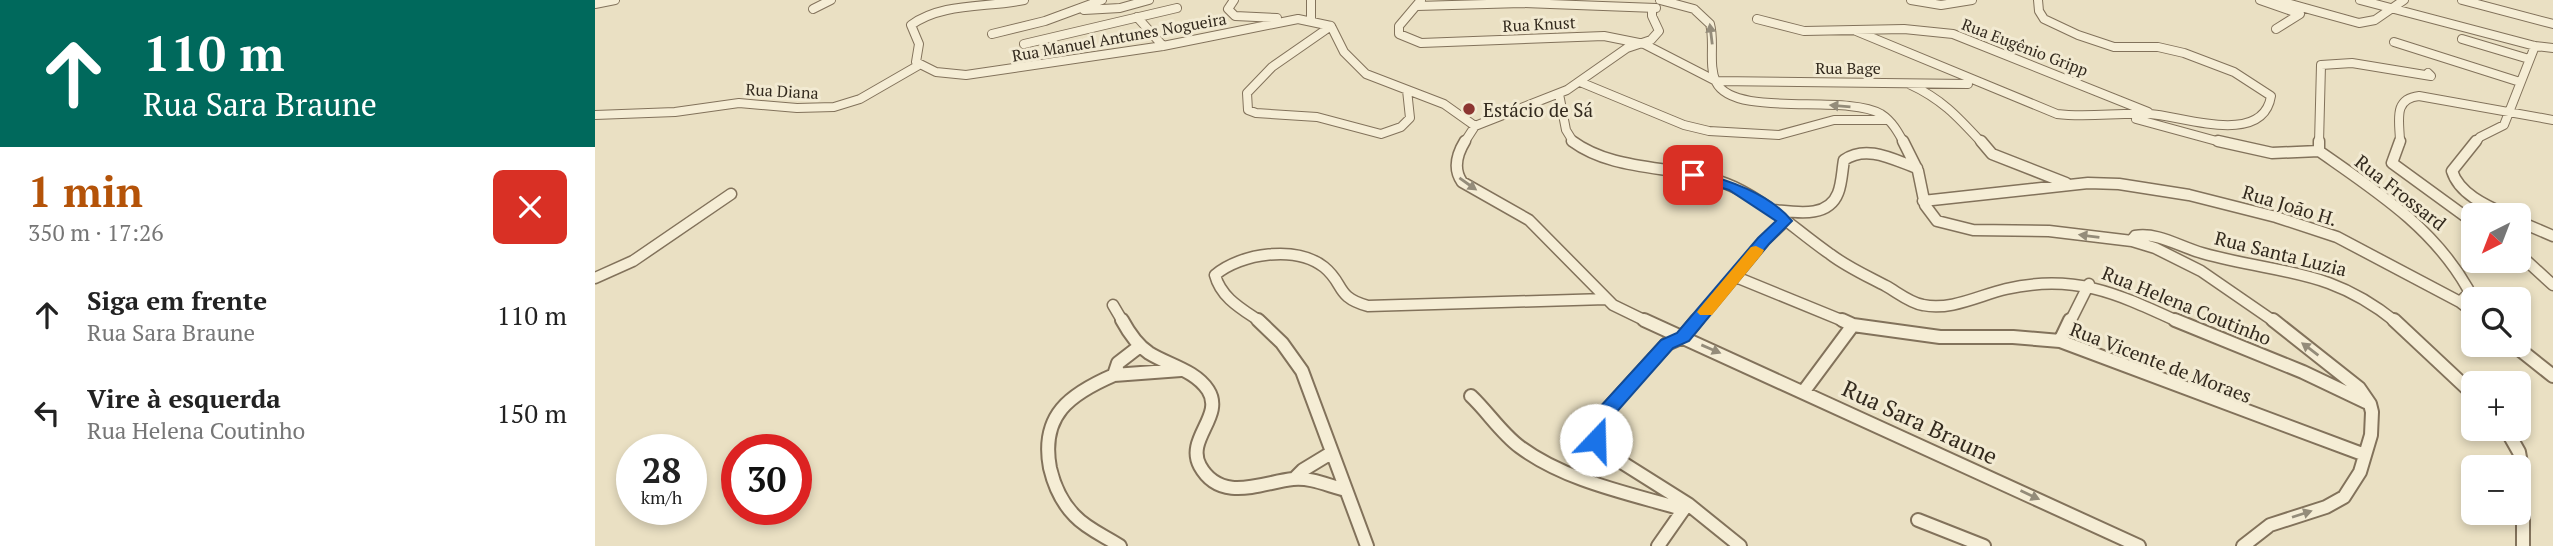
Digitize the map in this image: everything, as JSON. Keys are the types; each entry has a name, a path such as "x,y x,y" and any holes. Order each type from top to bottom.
{"street":[{"path":"595,4 615,0"},
{"path":"813,9 831,0"},
{"path":"919,65 916,62 919,44 911,25 922,17 942,10 1024,0"},
{"path":"992,34 1071,12 1102,0 1103,4 1112,8"},
{"path":"1071,12 1112,8 1149,0"},
{"path":"1234,0 1228,9 1235,16 1298,19"},
{"path":"1311,0 1311,20"},
{"path":"1660,0 1703,15 1710,23 1713,32 1711,65 1716,80"},
{"path":"1912,0 1941,5 1972,0"},
{"path":"1856,31 2055,115 2154,115 2237,125 2262,116 2270,106 2271,96 2249,78 2173,50 2154,47 2116,48 2072,32 2044,19 2039,11 2038,0"},
{"path":"2260,0 2300,14 2276,29"},
{"path":"2276,0 2354,22 2372,21 2404,0"},
{"path":"2360,0 2535,46 2553,48"},
{"path":"2462,0 2489,4 2553,24"},
{"path":"1419,3 1525,1 1652,8 1680,5"},
{"name":"Rua Knust","path":"1419,3 1399,26 1399,34 1421,43 1604,36 1644,44 1716,80 1726,94 1752,102 1858,107 1891,120"},
{"path":"1024,44 1177,8"},
{"path":"1406,90 1410,118 1400,129 1385,134 1366,133 1325,118 1256,113 1248,110 1247,94 1253,84 1272,67 1331,26 1344,52 1366,74 1444,104 1475,126 1559,94 1625,49 1644,44 1659,31 1652,16 1652,8"},
{"path":"1137,17 1163,46"},
{"name":"Rua Manuel Antunes Nogueira","path":"919,65 936,72 966,75 1163,46 1298,19 1331,26"},
{"name":"Rua Eugênio Gripp","path":"1757,19 1788,30 1930,30 1953,34 2154,115"},
{"path":"2462,40 2529,59"},
{"path":"2394,42 2520,82"},
{"path":"2485,203 2474,197 2452,176 2456,164 2480,136 2504,125 2535,46"},
{"path":"2123,116 2261,152 2288,155 2319,151 2321,65 2352,63 2431,75 2428,73"},
{"name":"Rua Diana","path":"595,115 675,112 748,102 797,108 834,107 860,99 919,65"},
{"name":"Rua Bage","path":"1716,80 1979,84"},
{"path":"1580,82 1684,125 1709,131 1779,135 1834,120 1891,120 1917,169 1923,201 1931,217 1961,228 2037,230 2131,241 2180,261 2248,301 2344,375 2370,404 2372,427 2365,456 2349,493 2335,502 2271,524 2243,546"},
{"path":"1904,82 1939,99 1992,154 2022,168 2076,185"},
{"name":"Rua Helena Coutinho","path":"1559,94 1566,130 1571,141 1586,152 1613,160 1711,179 1734,187 1773,211 1832,256 1892,291 1930,307 1952,305 2000,291 2056,282 2089,284 2119,294 2192,328 2303,370 2370,404"},
{"path":"2461,213 2392,163 2392,158 2400,147 2399,111 2402,101 2407,97 2419,96 2511,110 2553,120"},
{"name":"Rua Sara Braune","path":"1475,126 1458,153 1457,175 1462,182 1529,220 1622,311 1804,391 2139,546"},
{"name":"Rua Frossard","path":"2319,151 2401,210 2437,241 2467,287"},
{"path":"1773,211 1827,209 1834,204 1844,160 1849,155 1867,153 1917,169"},
{"name":"Rua João H.","path":"2076,185 2119,184 2189,195 2314,229 2352,244 2461,302"},
{"path":"1923,201 2076,185"},
{"path":"595,278 633,261 731,194"},
{"path":"1740,546 1607,453 1596,440 1596,431 1605,412 1650,361 1667,344 1683,337 1764,241 1785,221"},
{"path":"2531,227 2553,236"},
{"name":"Rua Santa Luzia","path":"2131,241 2135,236 2146,234 2187,249 2289,271 2346,288 2379,309 2461,383"},
{"path":"1367,546 1302,371 1287,348 1269,328 1223,292 1216,284 1215,275 1227,264 1260,255 1312,261 1322,265 1346,300 1368,306 1607,299"},
{"path":"2531,265 2553,285"},
{"name":"Rua Vicente de Moraes","path":"1735,277 1853,325 1940,337 2013,337 2060,341 2365,456"},
{"path":"2060,341 2089,284"},
{"path":"1113,305 1140,346 1202,384 1212,397 1210,418 1195,450 1200,467 1207,476 1224,485 1251,488 1294,479 1346,490"},
{"path":"1804,391 1853,325"},
{"path":"1114,375 1118,362 1140,346"},
{"path":"2529,357 2553,376"},
{"path":"1120,546 1078,519 1065,503 1055,484 1048,461 1050,426 1055,415 1073,396 1114,375 1181,370"},
{"path":"1471,396 1515,444 1533,456 1569,472 1685,507"},
{"path":"2513,441 2519,452 2523,474 2523,546"},
{"path":"1294,479 1303,470 1331,453"},
{"path":"1658,546 1685,507"},
{"path":"1918,520 1984,546"}],"slow traffic":[{"path":"1706,312 1756,250"}],"place":[{"name":"Estácio de Sá","path":"1469,109"}],"route":[{"path":"1596,440 1596,431 1605,412 1667,344 1683,337 1764,241 1785,221 1734,187 1693,175"}]}
